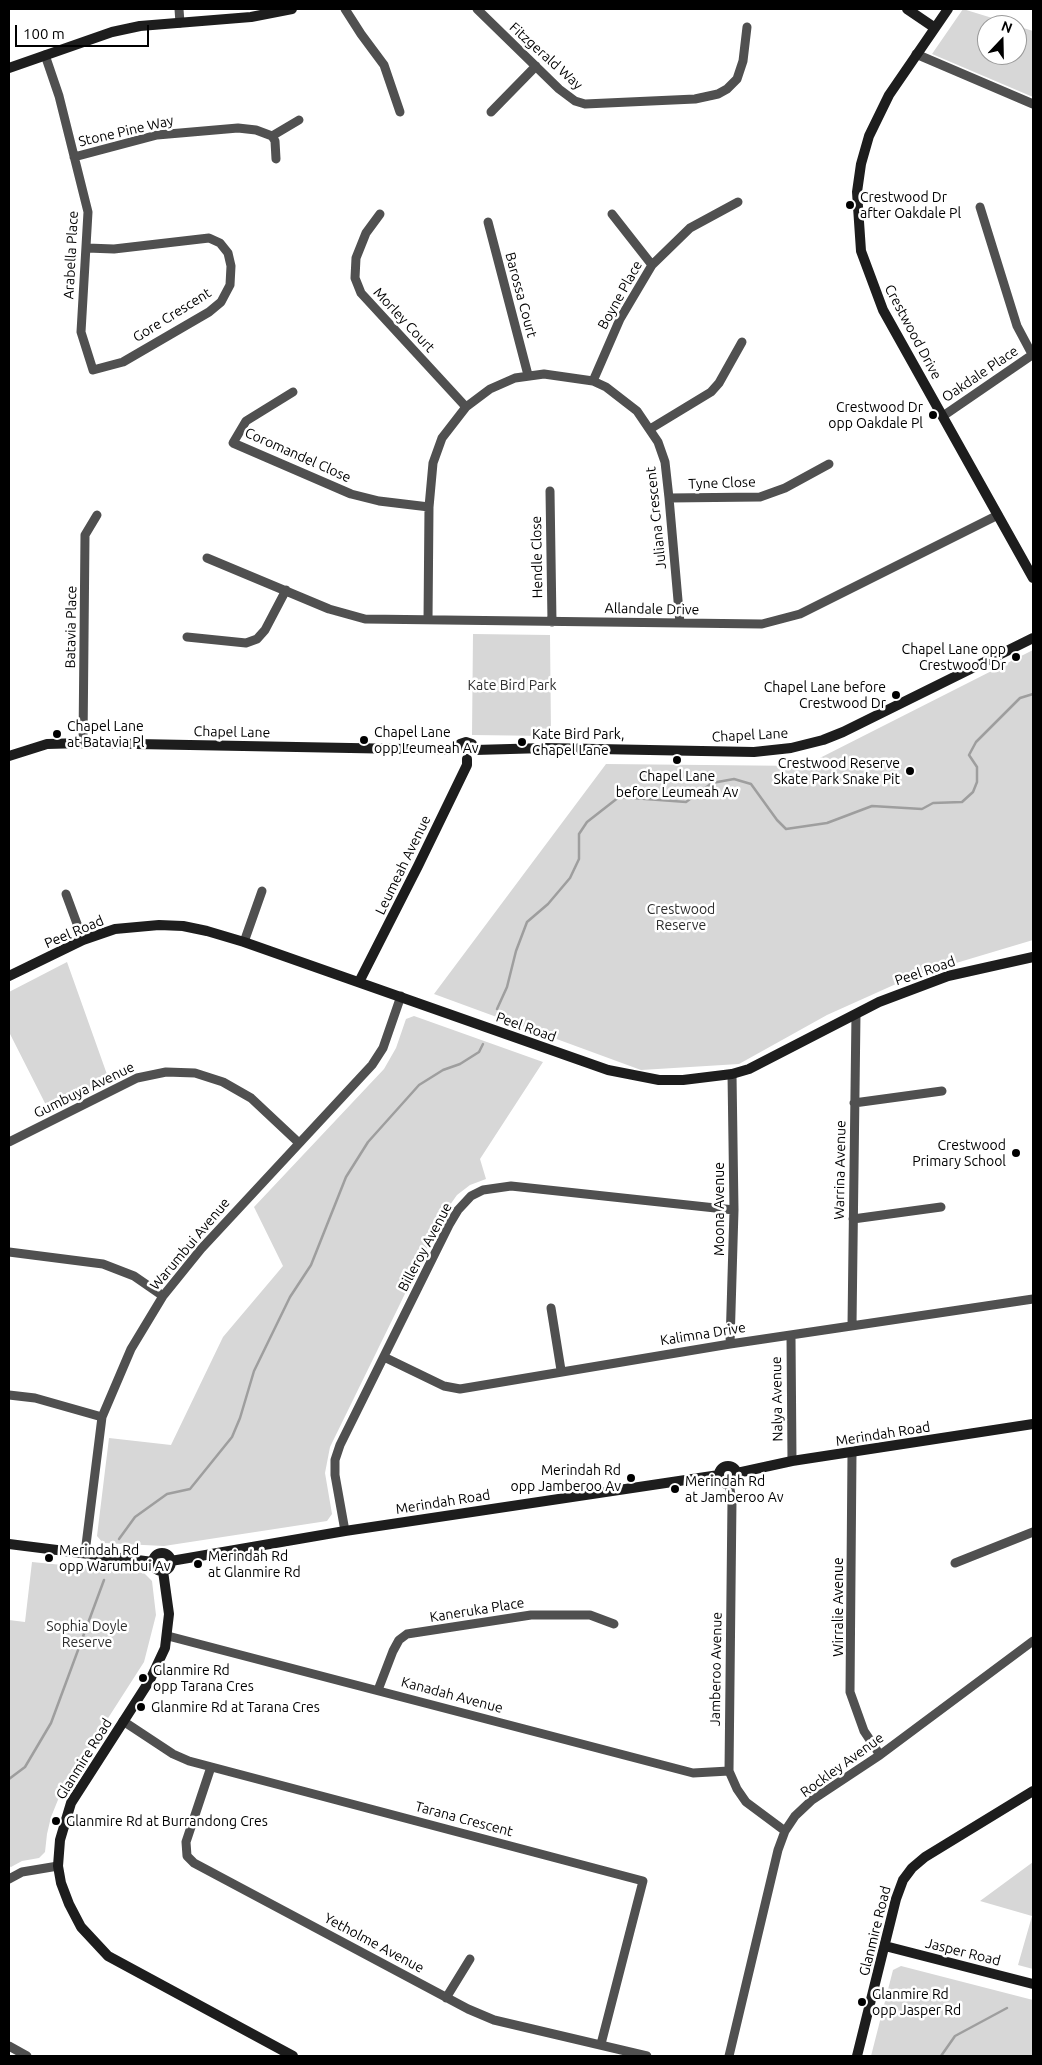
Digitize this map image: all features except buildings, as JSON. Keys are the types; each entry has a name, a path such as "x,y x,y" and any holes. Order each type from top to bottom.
{"street":[{"path":"179,9 180,23"},
{"path":"9,68 112,32 180,23 251,17 292,9"},
{"path":"345,9 360,34 384,65 400,112"},
{"name":"Fitzgerald Way","path":"477,9 559,89 575,101 585,104 709,97 727,89 737,79 743,61 747,27"},
{"path":"907,9 935,28"},
{"name":"Crestwood Drive","path":"948,9 882,107 869,136 859,178 857,215 862,257 875,292 1033,578"},
{"path":"916,54 1033,104"},
{"name":"Arabella Place","path":"45,55 88,212 81,332 93,370"},
{"path":"491,112 536,66"},
{"path":"276,159 275,141 272,136 299,120"},
{"name":"Stone Pine Way","path":"74,157 169,134 238,128 256,130 272,136"},
{"name":"Boyne Place","path":"593,381 620,319 652,265 690,228 738,202"},
{"name":"Oakdale Place","path":"942,416 1033,356 1017,326 980,207"},
{"name":"Morley Court","path":"380,214 366,233 356,258 355,278 361,293 466,407"},
{"path":"612,214 652,265"},
{"name":"Barossa Court","path":"488,222 528,375"},
{"name":"Gore Crescent","path":"87,248 114,249 204,237 215,240 224,247 231,266 228,291 216,307 122,362 93,370"},
{"path":"650,429 711,392 726,371 742,342"},
{"name":"Juliana Crescent","path":"428,620 429,507 433,463 442,438 466,407 496,386 528,375 562,375 593,381 628,403 650,429 662,451 669,498 680,624"},
{"name":"Coromandel Close","path":"293,392 246,421 234,443 350,494 379,502 429,507"},
{"name":"Tyne Close","path":"669,498 760,496 785,488 829,464"},
{"name":"Hendle Close","path":"550,491 552,622"},
{"name":"Batavia Place","path":"83,743 86,535 97,515"},
{"name":"Allandale Drive","path":"207,558 329,609 365,619 762,624 800,614 998,515"},
{"path":"187,637 246,643 257,639 266,630 286,590"},
{"name":"Chapel Lane","path":"474,750 545,748 754,752 791,748 823,740 843,732 1033,638"},
{"path":"466,742 472,744 473,756 467,759 461,758 457,750 460,744 466,742"},
{"name":"Chapel Lane","path":"9,756 33,746 83,743 457,750"},
{"name":"Leumeah Avenue","path":"359,982 418,866 467,764 467,759"},
{"path":"244,942 262,891"},
{"path":"66,894 83,940"},
{"name":"Peel Road","path":"9,976 83,940 115,929 159,925 207,931 401,996 616,1072 659,1080 683,1080 732,1074 749,1069 879,1002 948,976 1033,957"},
{"name":"Warumbui Avenue","path":"85,1554 102,1417 131,1349 163,1296 201,1249 378,1057 401,996"},
{"name":"Warrina Avenue","path":"852,1325 856,1014"},
{"name":"Gumbuya Avenue","path":"9,1142 137,1078 166,1072 194,1073 223,1082 251,1098 299,1143"},
{"name":"Moona Avenue","path":"730,1344 734,1210 732,1074"},
{"path":"854,1103 942,1091"},
{"name":"Billeroy Avenue","path":"345,1531 335,1460 344,1437 449,1225 458,1210 471,1196 483,1190 511,1186 734,1210"},
{"path":"853,1219 942,1207"},
{"path":"9,1252 103,1264 134,1276 163,1296"},
{"name":"Kalimna Drive","path":"384,1357 444,1386 460,1389 561,1370 1033,1299"},
{"path":"551,1308 561,1370"},
{"name":"Nalya Avenue","path":"791,1336 792,1461"},
{"path":"9,1395 35,1398 102,1417"},
{"name":"Merindah Road","path":"737,1473 792,1461 1033,1424"},
{"name":"Wirralie Avenue","path":"852,1452 850,1692 864,1730 880,1755"},
{"path":"728,1466 735,1469 737,1473 736,1480 729,1484 722,1481 719,1475 721,1469 728,1466"},
{"name":"Merindah Road","path":"171,1561 345,1531 719,1475"},
{"name":"Jamberoo Avenue","path":"729,1484 732,1489 729,1771 737,1789 746,1802 785,1831"},
{"path":"955,1563 1033,1532"},
{"path":"9,1544 153,1562"},
{"path":"160,1553 166,1554 171,1561 170,1567 163,1571 155,1568 153,1562 155,1556 160,1553"},
{"name":"Glanmire Road","path":"163,1571 168,1600 168,1636 156,1670 70,1803 61,1834 58,1866 62,1883 76,1919 92,1941 108,1956 293,2056"},
{"name":"Kaneruka Place","path":"378,1690 392,1651 399,1640 407,1634 531,1615 590,1615 614,1624"},
{"name":"Kanadah Avenue","path":"168,1636 693,1773 729,1771"},
{"name":"Rockley Avenue","path":"729,2056 764,1904 785,1831 796,1816 812,1800 880,1755 1033,1641"},
{"name":"Tarana Crescent","path":"123,1721 173,1754 211,1767 644,1881 601,2044"},
{"name":"Yetholme Avenue","path":"211,1767 186,1842 187,1856 194,1863 446,1998 494,2020 647,2056"},
{"name":"Glanmire Road","path":"856,2056 900,1888 917,1863 1033,1791"},
{"path":"9,1880 33,1869 58,1866"},
{"name":"Jasper Road","path":"885,1946 1033,1984"},
{"path":"446,1998 470,1959"},
{"path":"9,2046 27,2056"}],"green space":[{"path":"963,9 982,15 977,15 977,65 1027,65 1027,29 1033,31 1033,97 932,54"},
{"name":"Kate Bird Park","path":"473,634 550,635 551,736 472,735"},
{"name":"Crestwood Reserve","path":"1033,650 1033,940 916,975 827,1015 739,1064 641,1070 434,994 606,764 804,766"},
{"path":"67,962 109,1080 49,1111 9,1032 9,992"},
{"path":"414,1016 543,1062 480,1159 486,1179 470,1185 457,1195 445,1212 330,1447 325,1473 332,1514 327,1521 164,1546 103,1543 97,1536 109,1438 171,1445 223,1337 283,1266 254,1207 384,1069 396,1048 406,1019"},
{"name":"Sophia Doyle Reserve","path":"32,1562 144,1573 152,1581 156,1615 144,1662 62,1790 51,1817 45,1852 39,1858 22,1861 11,1867 9,1866 9,1620 25,1622"},
{"path":"1033,1862 1033,1969 1018,1965 1032,1916 980,1901"},
{"path":"901,1966 1033,2000 1033,2056 871,2056 893,1970"}],"waterway":[{"path":"497,1009 507,987 516,951 527,922 548,904 570,878 579,859 579,834 587,822 619,797 686,802 712,783 734,779 751,784 777,820 786,829 827,823 872,806 922,809 933,803 962,802 973,792 977,782 977,767 969,755 976,742 1020,698 1033,694"},
{"path":"119,1539 135,1517 167,1494 190,1489 232,1437 240,1418 254,1371 290,1297 311,1265 346,1177 368,1142 419,1085 443,1070 460,1064 479,1052 483,1044"},
{"path":"9,1779 25,1767 51,1723 104,1580"},
{"path":"941,2056 955,2036 1007,2008"}],"place":[{"name":"Crestwood Dr after Oakdale Pl","path":"850,205"},
{"name":"Crestwood Dr opp Oakdale Pl","path":"933,415"},
{"name":"Chapel Lane opp Crestwood Dr","path":"1016,657"},
{"name":"Chapel Lane before Crestwood Dr","path":"896,695"},
{"name":"Chapel Lane at Batavia Pl","path":"57,734"},
{"name":"Chapel Lane opp Leumeah Av","path":"364,740"},
{"name":"Kate Bird Park, Chapel Lane","path":"522,742"},
{"name":"Chapel Lane before Leumeah Av","path":"677,760"},
{"name":"Crestwood Reserve Skate Park Snake Pit","path":"910,771"},
{"name":"Crestwood Primary School","path":"1016,1153"},
{"name":"Merindah Rd opp Jamberoo Av","path":"631,1478"},
{"name":"Merindah Rd at Jamberoo Av","path":"675,1489"},
{"name":"Merindah Rd opp Warumbui Av","path":"49,1558"},
{"name":"Merindah Rd at Glanmire Rd","path":"198,1564"},
{"name":"Glanmire Rd opp Tarana Cres","path":"143,1678"},
{"name":"Glanmire Rd at Tarana Cres","path":"141,1707"},
{"name":"Glanmire Rd at Burrandong Cres","path":"56,1821"},
{"name":"Glanmire Rd opp Jasper Rd","path":"862,2002"}]}
